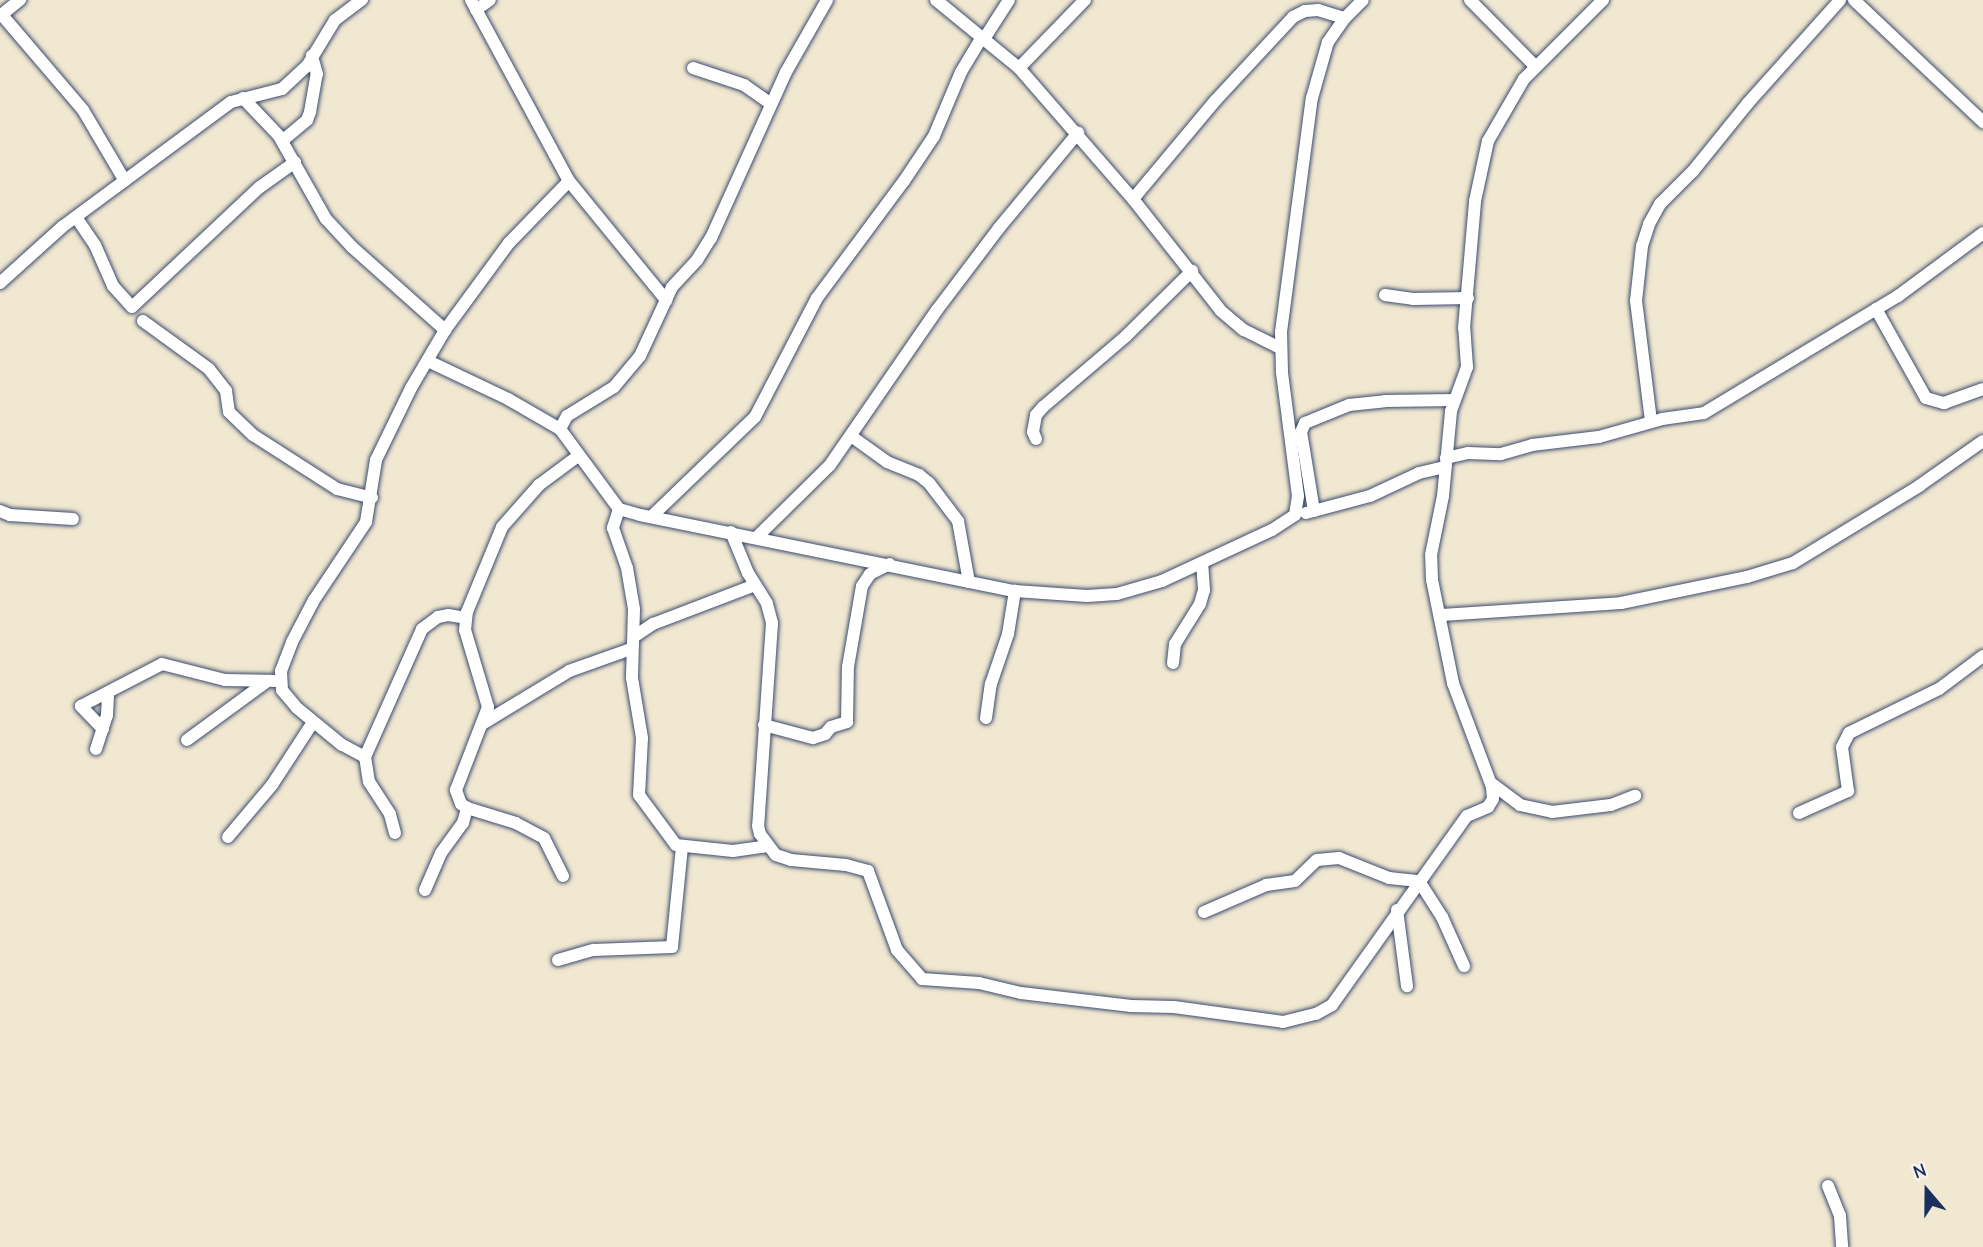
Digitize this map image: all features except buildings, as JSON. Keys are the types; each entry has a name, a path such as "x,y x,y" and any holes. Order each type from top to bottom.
{"street":[{"path":"20,0 1,15 83,110 125,181"},
{"path":"0,283 14,267 76,217 231,102 263,97 282,89 307,66 335,20 362,0"},
{"path":"491,0 473,5 569,181 666,300"},
{"path":"560,429 567,416 626,377 640,356 672,287 711,238 771,104 827,0"},
{"path":"936,0 1019,68 1133,199 1231,321 1280,348"},
{"path":"651,517 755,417 817,298 905,181 933,136 961,72 1009,0"},
{"path":"1019,68 1084,0"},
{"path":"1295,515 1298,496 1280,348 1293,222 1312,98 1328,42 1345,18 1363,0"},
{"path":"1470,0 1535,66"},
{"path":"731,532 755,585 767,604 772,623 758,827 776,855 791,860 860,867 868,871 897,950 922,979 979,983 1021,993 1194,1009 1283,1022 1316,1014 1339,999 1397,910 1467,816 1492,802 1494,794 1453,683 1442,615 1432,580 1431,555 1454,400 1467,367 1464,336 1475,201 1483,157 1505,110 1535,66 1603,0"},
{"path":"1651,421 1636,301 1642,246 1648,224 1660,204 1693,171 1748,103 1840,0"},
{"path":"1854,0 1983,122"},
{"path":"1133,199 1207,110 1293,17 1305,11 1318,10 1345,18"},
{"path":"282,141 307,120 310,112 317,74 312,56"},
{"path":"693,68 744,85 771,104"},
{"path":"243,98 282,141 326,219 352,247 445,330"},
{"path":"756,538 812,485 851,436 937,310 999,228 1078,134"},
{"path":"76,217 95,246 113,286 132,307 260,187 295,162"},
{"path":"365,757 313,722 287,696 280,681 292,642 337,563 366,522 372,498 376,460 445,330 509,243 569,181"},
{"path":"428,360 508,399 560,429 619,509 1015,591 1087,596 1117,594 1162,581 1287,523 1295,515 1370,496 1468,453 1501,454 1532,445 1599,437 1651,421 1704,414 1877,309 1983,233"},
{"path":"1036,439 1033,432 1036,415 1043,407 1126,336 1192,271"},
{"path":"1385,295 1413,299 1468,299"},
{"path":"1877,309 1926,398 1944,403 1983,389"},
{"path":"143,321 152,324 215,375 226,391 229,412 253,435 338,489 372,498"},
{"path":"1314,511 1301,432 1305,423 1349,405 1385,401 1454,400"},
{"path":"851,436 887,462 919,475 929,483 958,521 969,582"},
{"path":"1442,615 1621,603 1723,583 1793,563 1919,486 1983,441"},
{"path":"563,876 544,838 516,823 467,808 458,797 458,780 488,707 465,630 466,618 495,537 539,485 578,456"},
{"path":"619,509 614,528 632,590 633,690 642,738 639,795 672,842 682,846 733,851 768,846"},
{"path":"0,511 10,515 73,519"},
{"path":"1173,663 1175,644 1200,604 1204,590 1202,563"},
{"path":"764,725 813,738 825,734 831,727 847,722 848,667 862,586 870,574 890,564"},
{"path":"482,724 569,671 633,642 653,624 755,585"},
{"path":"986,718 991,684 1008,634 1015,591"},
{"path":"396,833 390,814 369,782 365,757 422,629 438,617 448,615 466,618"},
{"path":"1799,813 1849,791 1842,747 1849,733 1939,689 1983,656"},
{"path":"103,729 81,706 162,664 225,680 280,681"},
{"path":"187,740 265,682"},
{"path":"96,750 103,729 108,693"},
{"path":"228,838 272,785 313,722"},
{"path":"1490,783 1520,805 1552,812 1611,805 1635,796"},
{"path":"425,890 441,853 463,823 467,808"},
{"path":"558,960 594,950 672,947 682,846"},
{"path":"1204,912 1266,885 1295,881 1317,860 1325,857 1356,863 1389,878 1419,881"},
{"path":"1419,881 1442,917 1464,966"},
{"path":"1397,910 1407,986"},
{"path":"1828,1186 1840,1216 1842,1247"}]}
